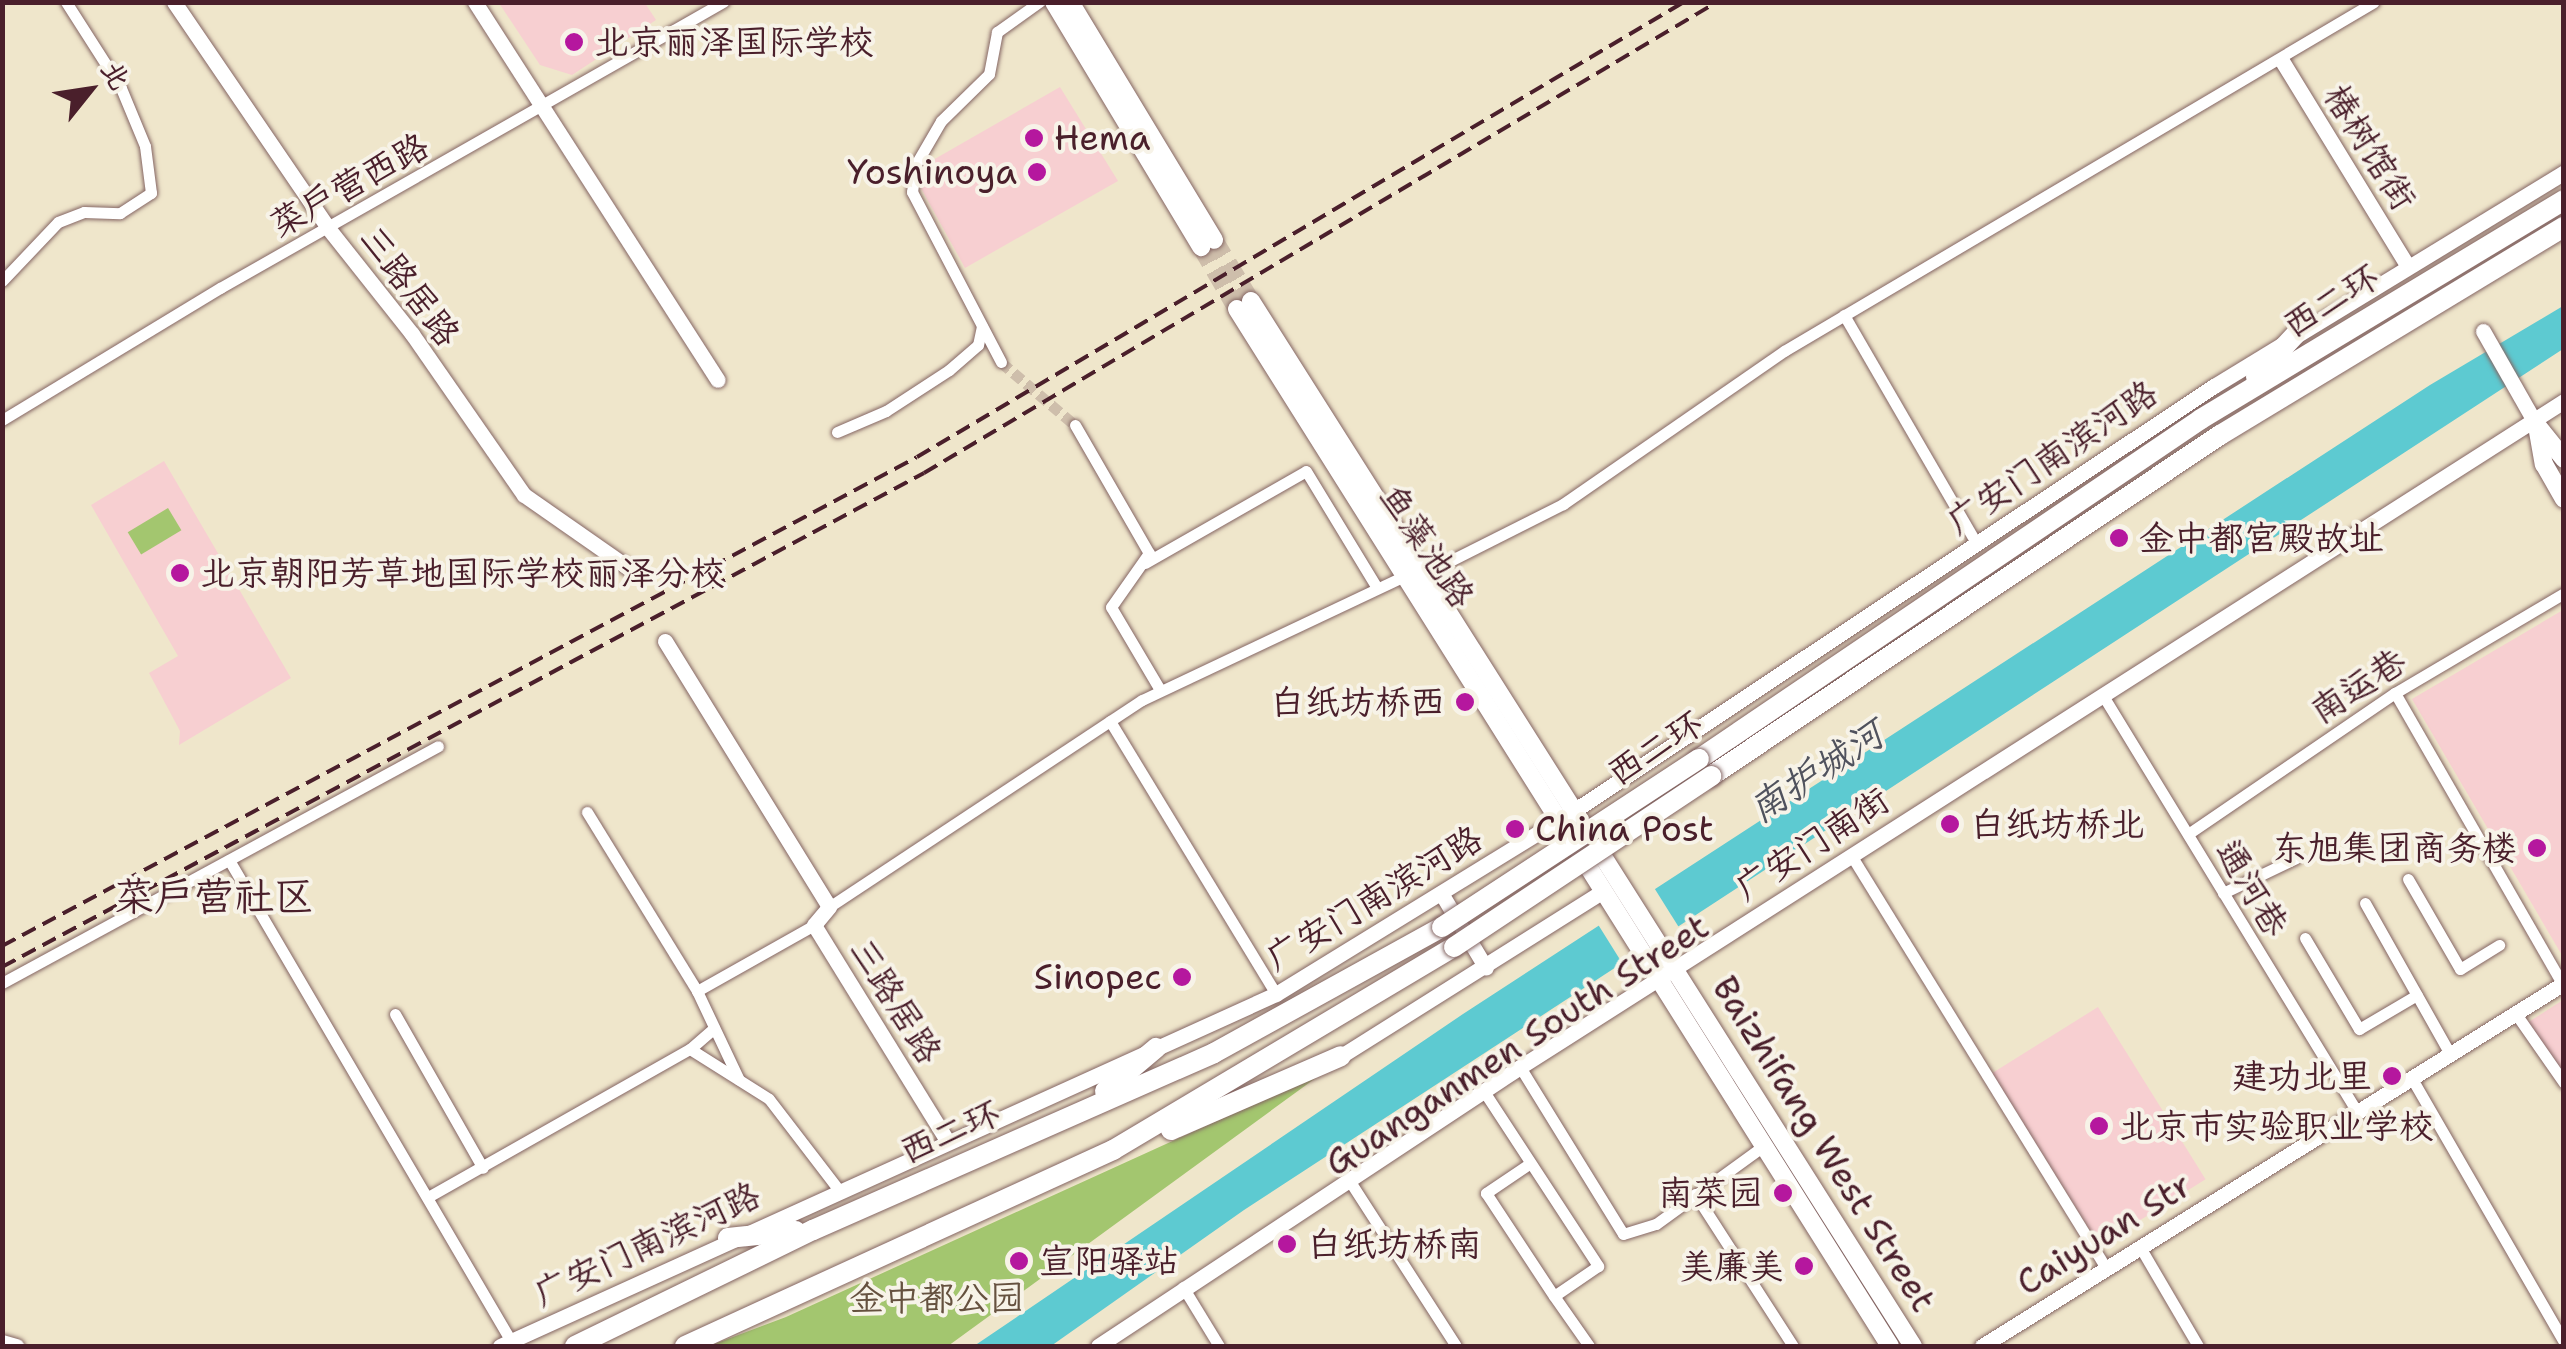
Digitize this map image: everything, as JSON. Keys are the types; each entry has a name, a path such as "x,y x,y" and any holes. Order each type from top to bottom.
{"highway":[{"name":"西二环","path":"685,1346 1112,1150 1255,1072 1454,947 2238,396 2564,200"},
{"name":"西二环","path":"574,1346 813,1230 1270,1024 1442,927 1705,768 2220,436 2564,227"},
{"path":"2238,396 2296,335"},
{"path":"1088,1105 1156,1048"},
{"path":"1112,1150 1233,1107 1341,1056"},
{"path":"728,1238 813,1230"}],"main road":[{"path":"1054,2 1208,243 1070,2"},
{"name":"鱼藻池路","path":"1244,305 1428,572 1567,815 1404,576 1244,305"},
{"path":"2535,423 2564,459"},
{"path":"2535,423 2544,464 2564,498"},
{"path":"1567,815 1613,897 1664,972"},
{"name":"Baizhifang West Street","path":"1664,972 1762,1148 1890,1346"},
{"name":"Baizhifang West Street","path":"1664,972 1913,1346"}],"street":[{"path":"2,281 58,222 84,212 120,212 151,193 145,146 121,88 66,2"},
{"name":"三路居路","path":"174,2 328,228 412,334 524,495 634,571"},
{"path":"475,2 718,380"},
{"name":"菜户营西路","path":"2,420 328,228 544,110 723,2"},
{"path":"1001,362 915,207 916,164 941,120 989,74 997,32 1039,2"},
{"path":"1428,572 1564,504 1762,364 2269,60 2286,59 2374,2"},
{"name":"椿树馆街","path":"2286,59 2411,262"},
{"name":"广安门南滨河路","path":"506,1344 838,1188 1276,994 1567,815 2296,335 2564,172"},
{"path":"1844,315 1977,544"},
{"path":"836,432 886,411 949,370 978,345 982,322"},
{"path":"2483,331 2535,423 2564,401"},
{"name":"Guanganmen South Street","path":"1664,972 1854,858 2535,423 2564,410"},
{"path":"1075,425 1149,553 1111,607 1160,690"},
{"path":"1145,563 1306,471 1377,588"},
{"path":"829,907 1160,690 1404,576"},
{"name":"南运巷","path":"2188,834 2394,692 2564,593"},
{"name":"三路居路","path":"665,641 829,907 814,924 946,1139"},
{"path":"2394,692 2563,984"},
{"name":"通河巷","path":"2104,697 2356,1110"},
{"path":"1110,721 1276,994"},
{"path":"2,983 438,746"},
{"path":"587,812 697,992 739,1080"},
{"path":"1854,858 2107,1268"},
{"path":"2224,893 2296,858"},
{"path":"230,860 428,1197 506,1344"},
{"path":"2408,879 2460,968 2499,945"},
{"path":"1441,892 1486,968"},
{"path":"1341,1056 1613,897"},
{"path":"2365,903 2450,1054"},
{"path":"697,992 814,924"},
{"path":"2305,938 2359,1028 2418,995"},
{"path":"1098,1346 1487,1096 1664,972"},
{"name":"Caiyuan Str","path":"1982,1346 2563,984"},
{"path":"395,1014 483,1168"},
{"path":"2516,1014 2564,1084"},
{"path":"428,1197 690,1049 714,1028"},
{"path":"690,1049 769,1098 838,1188"},
{"path":"1523,1070 1622,1234 1656,1224 1762,1148"},
{"path":"2411,1077 2564,1342"},
{"path":"1487,1096 1598,1266 1554,1296"},
{"path":"1530,1164 1486,1193 1590,1346"},
{"path":"1351,1184 1456,1346"},
{"path":"1695,1194 1793,1346"},
{"path":"2140,1248 2198,1346"},
{"path":"1112,1346 1185,1291"},
{"path":"1185,1291 1219,1346"},
{"path":"2,1342 16,1346"}],"shaded area":[{"name":"北京丽泽国际学校","path":"499,3 645,3 656,20 572,75 540,65"},
{"path":"1060,87 1118,181 965,268 917,181 926,164"},
{"name":"北京朝阳芳草地国际学校丽泽分校","path":"164,461 291,678 179,745 180,731 149,673 178,656 91,505"},
{"path":"2563,610 2563,957 2412,699"},
{"path":"2563,1000 2563,1082 2527,1023"},
{"name":"北京市实验职业学校","path":"2098,1007 2206,1179 2100,1245 1992,1073"}],"green space":[{"path":"168,508 181,530 141,554 128,532"},
{"name":"金中都公园","path":"1324,1072 948,1346 709,1346 786,1317"}],"water":[{"path":"2563,306 2563,349 1244,1210 1051,1346 974,1346 1463,1014 2430,385"}],"pier":[{"path":"1653,886 1681,930 1624,966 1596,922"}],"tunnel":[{"path":"1214,240 1251,301"},
{"path":"1201,247 1237,309"},
{"path":"1001,362 1075,425"}],"railway":[{"path":"2,946 917,457 1684,2"},
{"path":"2,967 924,473 1717,2"}],"place":[{"name":"北京丽泽国际学校","path":"574,42"},
{"name":"Hema","path":"1034,138"},
{"name":"Yoshinoya","path":"1037,172"},
{"name":"金中都宫殿故址","path":"2119,538"},
{"name":"北京朝阳芳草地国际学校丽泽分校","path":"180,573"},
{"name":"白纸坊桥西","path":"1465,702"},
{"name":"白纸坊桥北","path":"1950,824"},
{"name":"China Post","path":"1515,829"},
{"name":"东旭集团商务楼","path":"2537,848"},
{"name":"Sinopec","path":"1182,977"},
{"name":"建功北里","path":"2392,1076"},
{"name":"北京市实验职业学校","path":"2099,1126"},
{"name":"南菜园","path":"1783,1193"},
{"name":"白纸坊桥南","path":"1287,1244"},
{"name":"宣阳驿站","path":"1019,1261"},
{"name":"美廉美","path":"1804,1266"}],"district":[{"name":"菜户营社区","path":"214,896"}],"water label":[{"name":"南护城河","path":"1816,771"}]}
